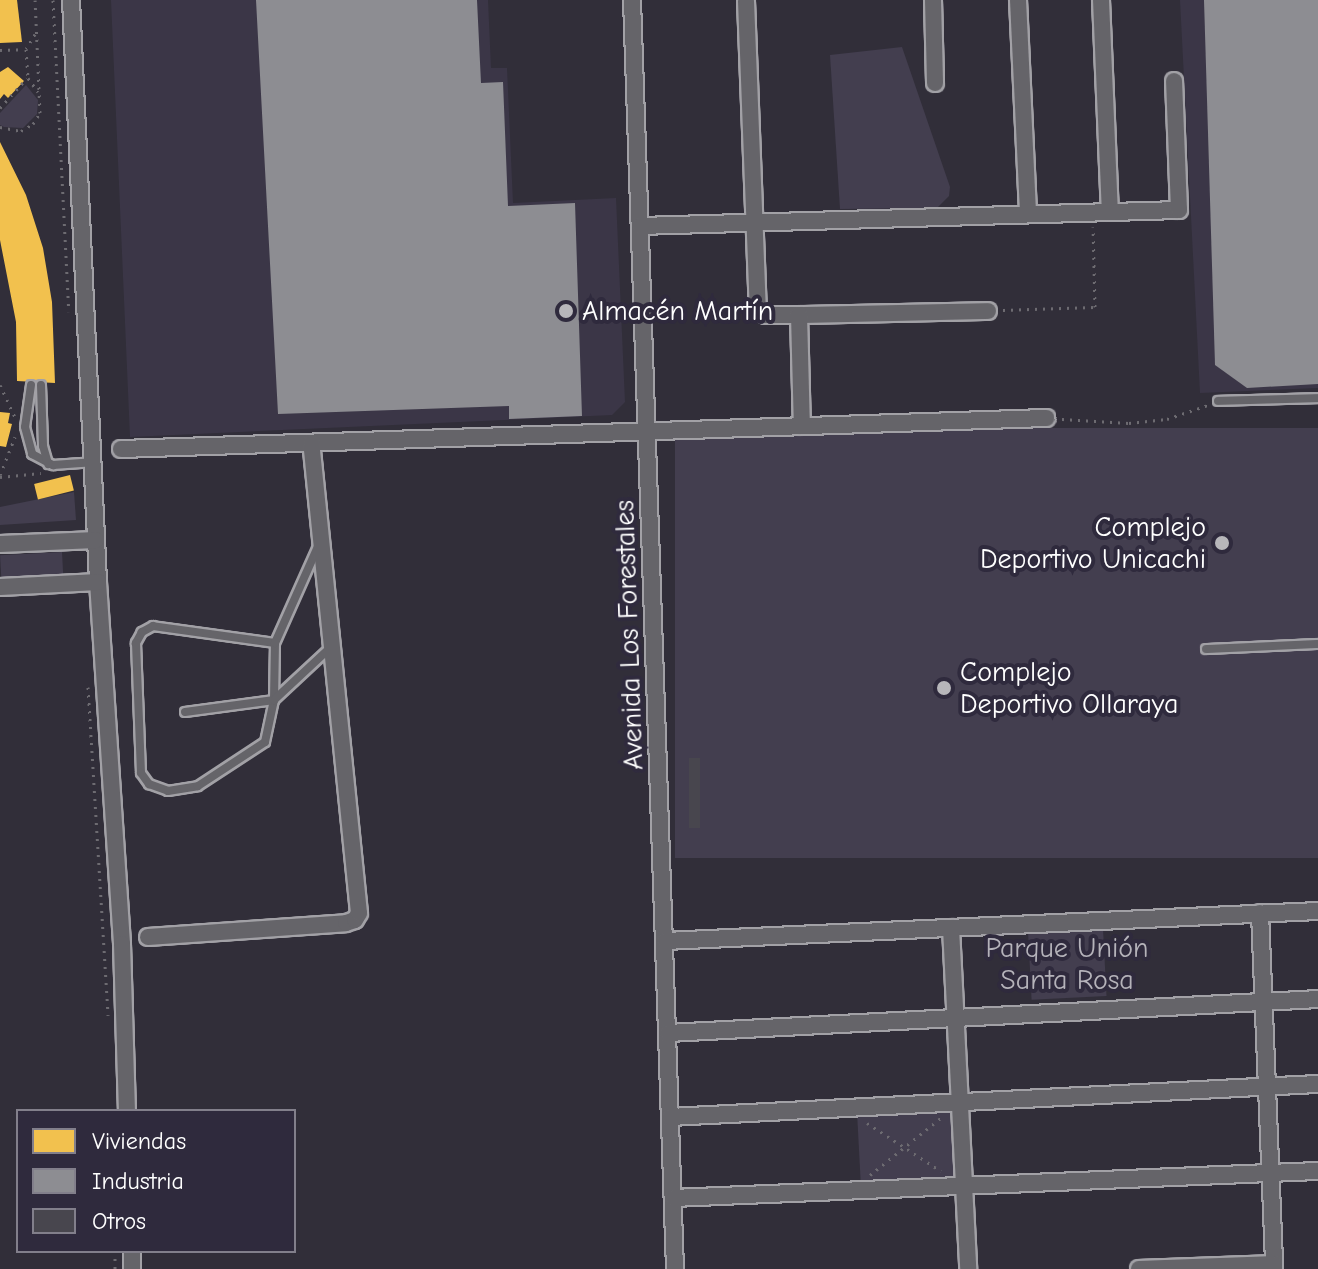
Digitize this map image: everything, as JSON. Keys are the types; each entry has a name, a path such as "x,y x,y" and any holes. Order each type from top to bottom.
{"street":[{"path":"71,0 98,582 122,944 127,1109"},
{"name":"Avenida Los Forestales","path":"632,0 675,1269"},
{"path":"933,0 935,83"},
{"path":"1018,0 1028,214"},
{"path":"1101,0 1110,212"},
{"path":"746,1 752,223 758,311 766,315 988,311"},
{"path":"640,226 1179,210 1174,81"},
{"path":"799,315 802,426"},
{"path":"121,449 1046,418"},
{"path":"148,937 355,920 359,913 311,443"},
{"path":"0,544 96,540"},
{"path":"0,587 98,582"},
{"path":"665,941 1318,911"},
{"path":"1139,1269 1274,1266 1260,913"},
{"path":"951,928 968,1269"},
{"path":"668,1033 1318,999"},
{"path":"670,1117 1318,1084"},
{"path":"673,1198 1318,1171"}],"lane":[{"path":"50,468 43,446 36,385 26,438 32,454 50,468 92,462"},
{"path":"1218,401 1318,398"},
{"path":"275,643 153,626 142,632 136,643 141,773 149,784 168,791 198,786 265,742 274,700 275,643 321,540"},
{"path":"1206,649 1318,644"},
{"path":"185,712 274,700 332,646"}],"path":[{"path":"0,127 15,132 33,124 40,113 35,0"},
{"path":"53,0 69,313"},
{"path":"37,32 26,49 28,78 40,96"},
{"path":"0,50 26,49"},
{"path":"0,108 28,78"},
{"path":"988,311 1095,307 1093,213"},
{"path":"0,385 15,419"},
{"path":"1046,418 1129,423 1186,415 1218,401"},
{"path":"0,476 11,453 16,430"},
{"path":"0,476 50,468"},
{"path":"87,672 108,1029"},
{"path":"859,1190 859,1183 960,1102"},
{"path":"854,1108 855,1115 964,1186"}],"shaded area":[{"name":"Almacén Martín","path":"111,0 488,0 491,68 507,68 513,203 616,198 625,402 612,415 130,437"},
{"path":"1180,0 1318,0 1318,388 1200,393"}],"green space":[{"path":"902,47 950,187 949,196 937,208 840,209 830,55"},
{"path":"26,85 38,100 37,114 23,128 0,125 0,113"},
{"name":"Complejo Deportivo Ollaraya","path":"675,428 1318,428 1318,858 675,858"},
{"path":"74,492 76,520 0,525 0,507"},
{"path":"62,552 63,574 1,577 0,555"},
{"name":"Parque Unión Santa Rosa","path":"1103,929 1107,996 1032,1000 1028,933"},
{"path":"955,1109 959,1181 861,1186 857,1114"}],"building: Viviendas":[{"path":"0,0 17,0 22,42 0,43"},
{"path":"8,67 24,81 8,98 4,94 0,99 0,72"},
{"path":"0,142 26,195 43,248 52,302 55,383 17,381 16,322 0,240"},
{"path":"0,412 10,413 8,423 12,424 6,447 0,446"},
{"path":"70,475 74,491 38,499 34,484"}],"building: Industria":[{"path":"256,0 477,0 481,83 503,82 508,206 575,203 582,416 509,419 509,406 278,414"},
{"path":"1204,0 1318,0 1318,384 1247,388 1215,365"}],"building: Otros":[{"path":"689,758 700,758 700,828 689,828"}],"place":[{"name":"Almacén Martín","path":"566,311"},
{"name":"Complejo Deportivo Unicachi","path":"1222,543"},
{"name":"Complejo Deportivo Ollaraya","path":"944,688"}]}
